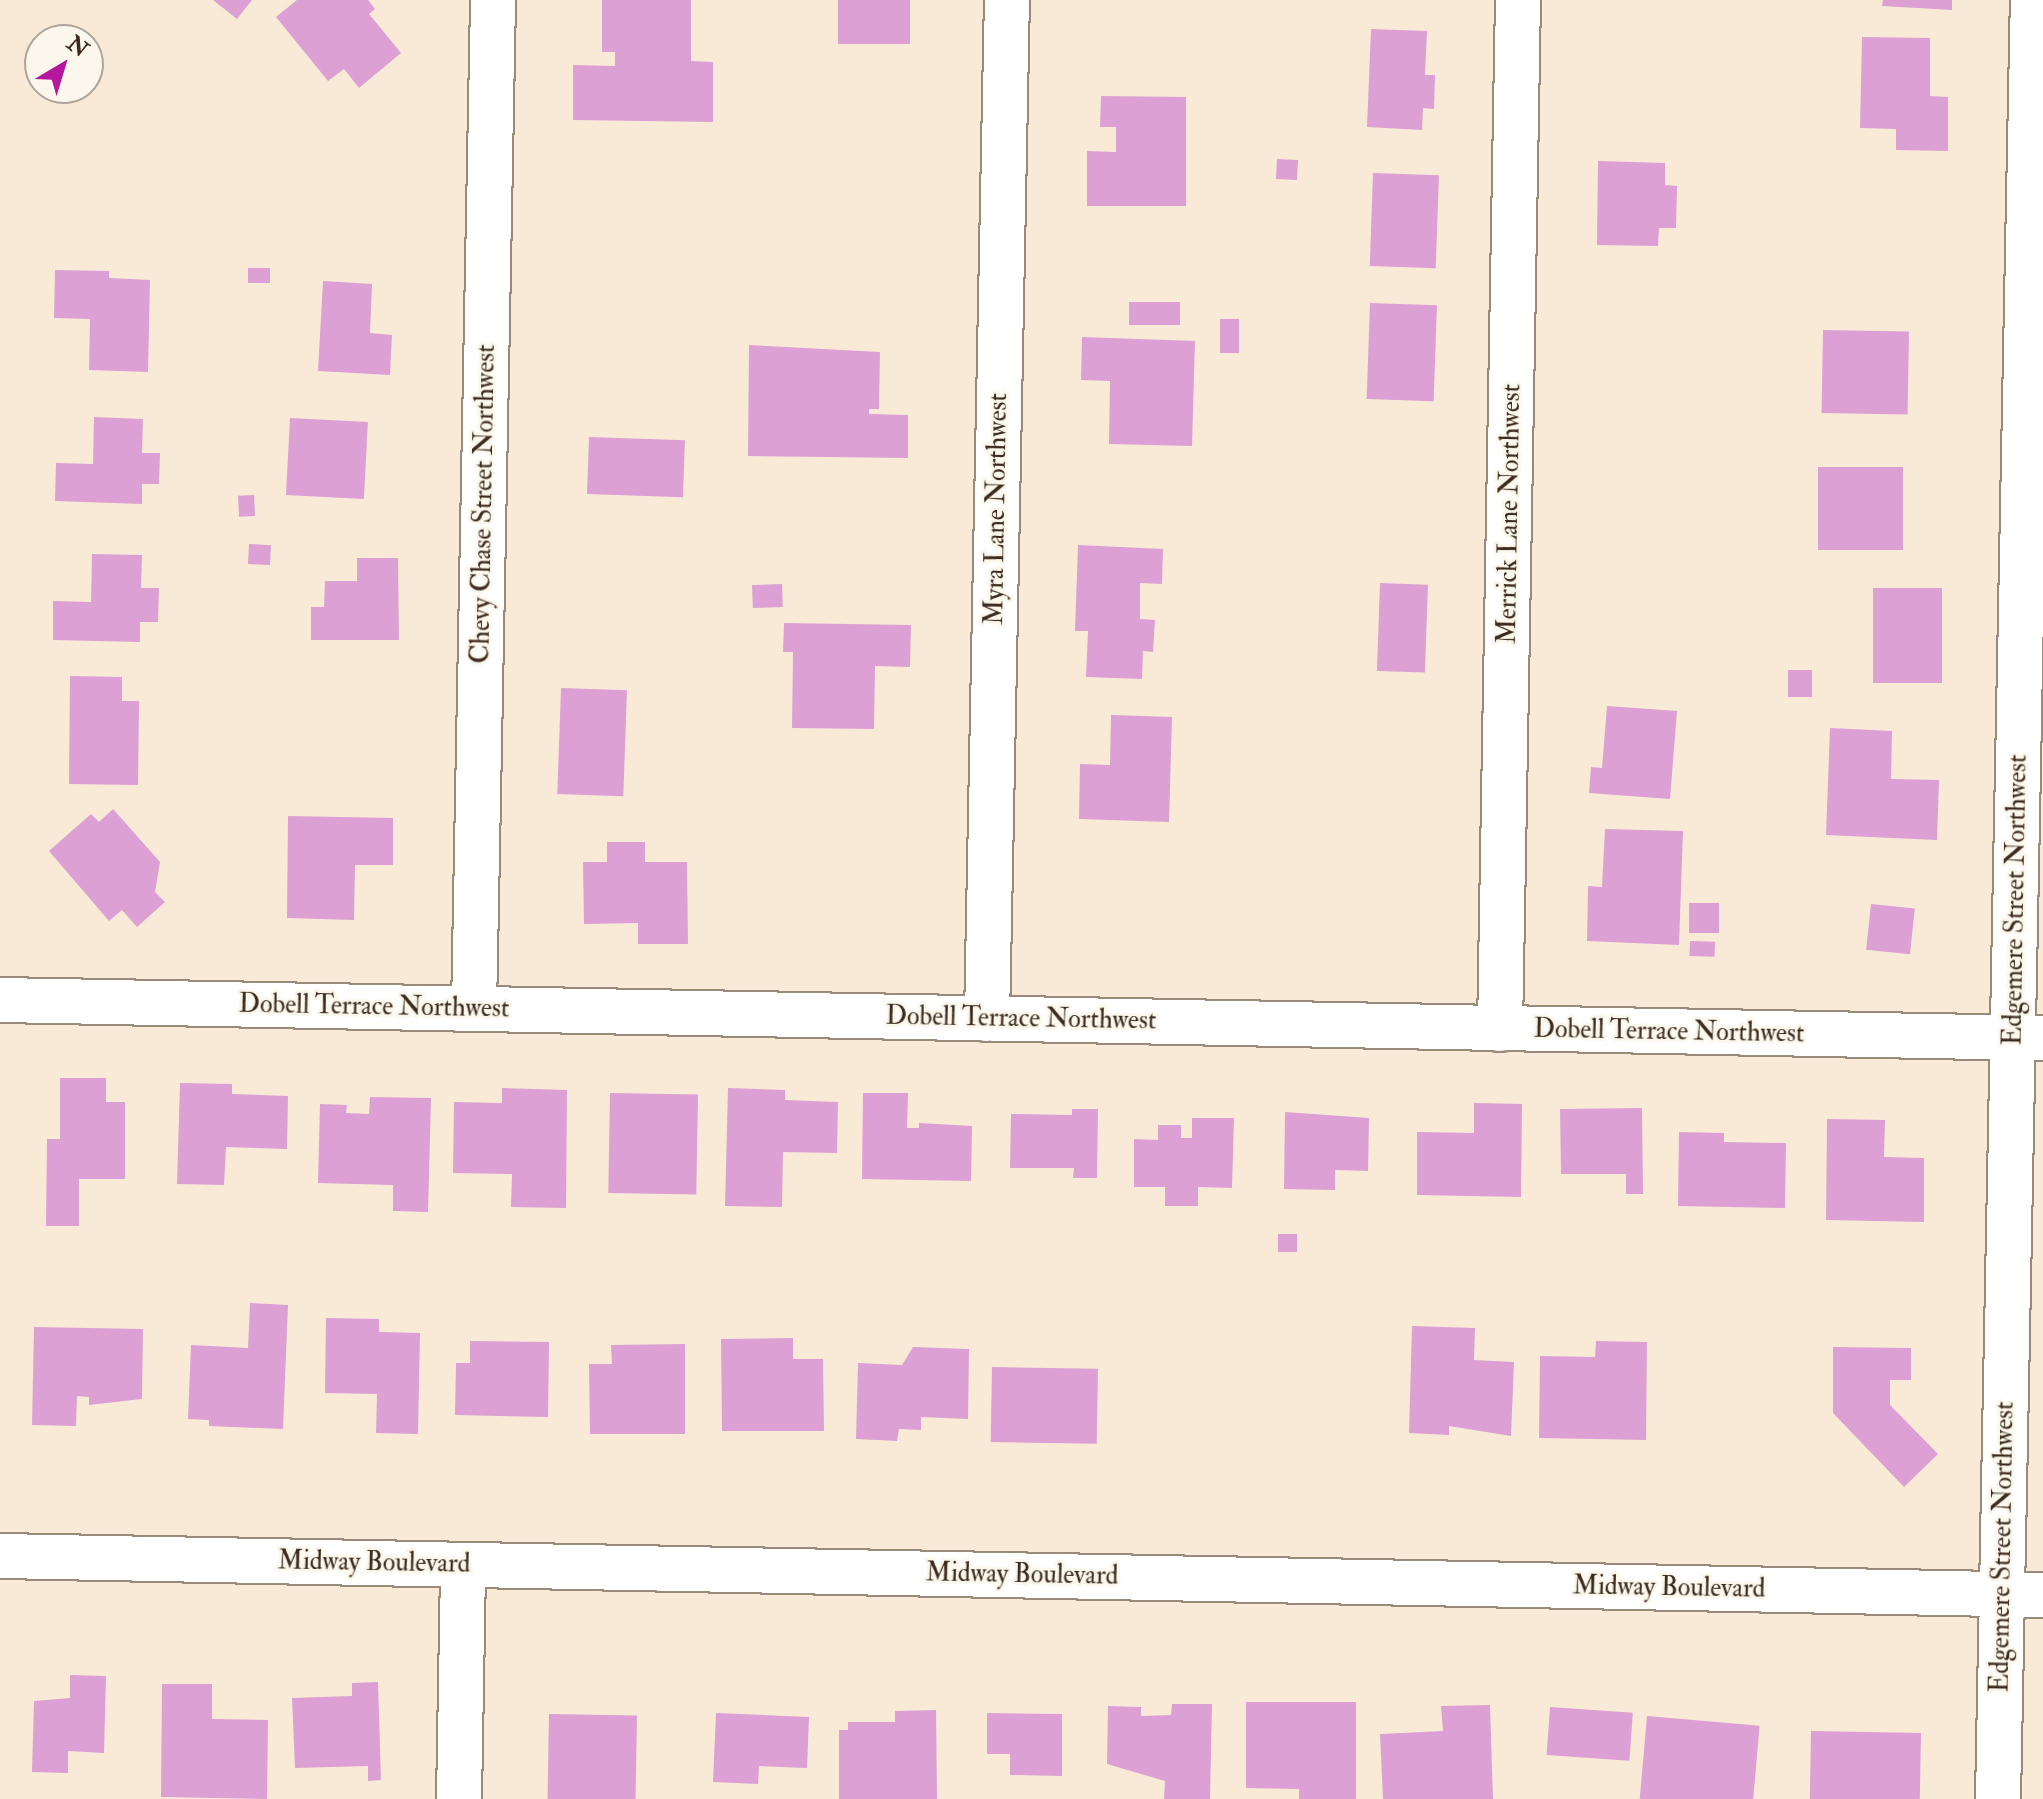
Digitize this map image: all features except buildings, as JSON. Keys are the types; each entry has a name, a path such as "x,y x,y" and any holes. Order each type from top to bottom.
{"street":[{"name":"Chevy Chase Street Northwest","path":"474,1009 493,0"},
{"name":"Myra Lane Northwest","path":"987,1019 1007,0"},
{"name":"Merrick Lane Northwest","path":"1500,1029 1518,0"},
{"name":"Edgemere Street Northwest","path":"1998,1799 2023,1595 2036,8"},
{"name":"Dobell Terrace Northwest","path":"0,1000 2028,1038"},
{"name":"Midway Boulevard","path":"0,1556 2023,1595"},
{"path":"459,1799 463,1565"}]}
